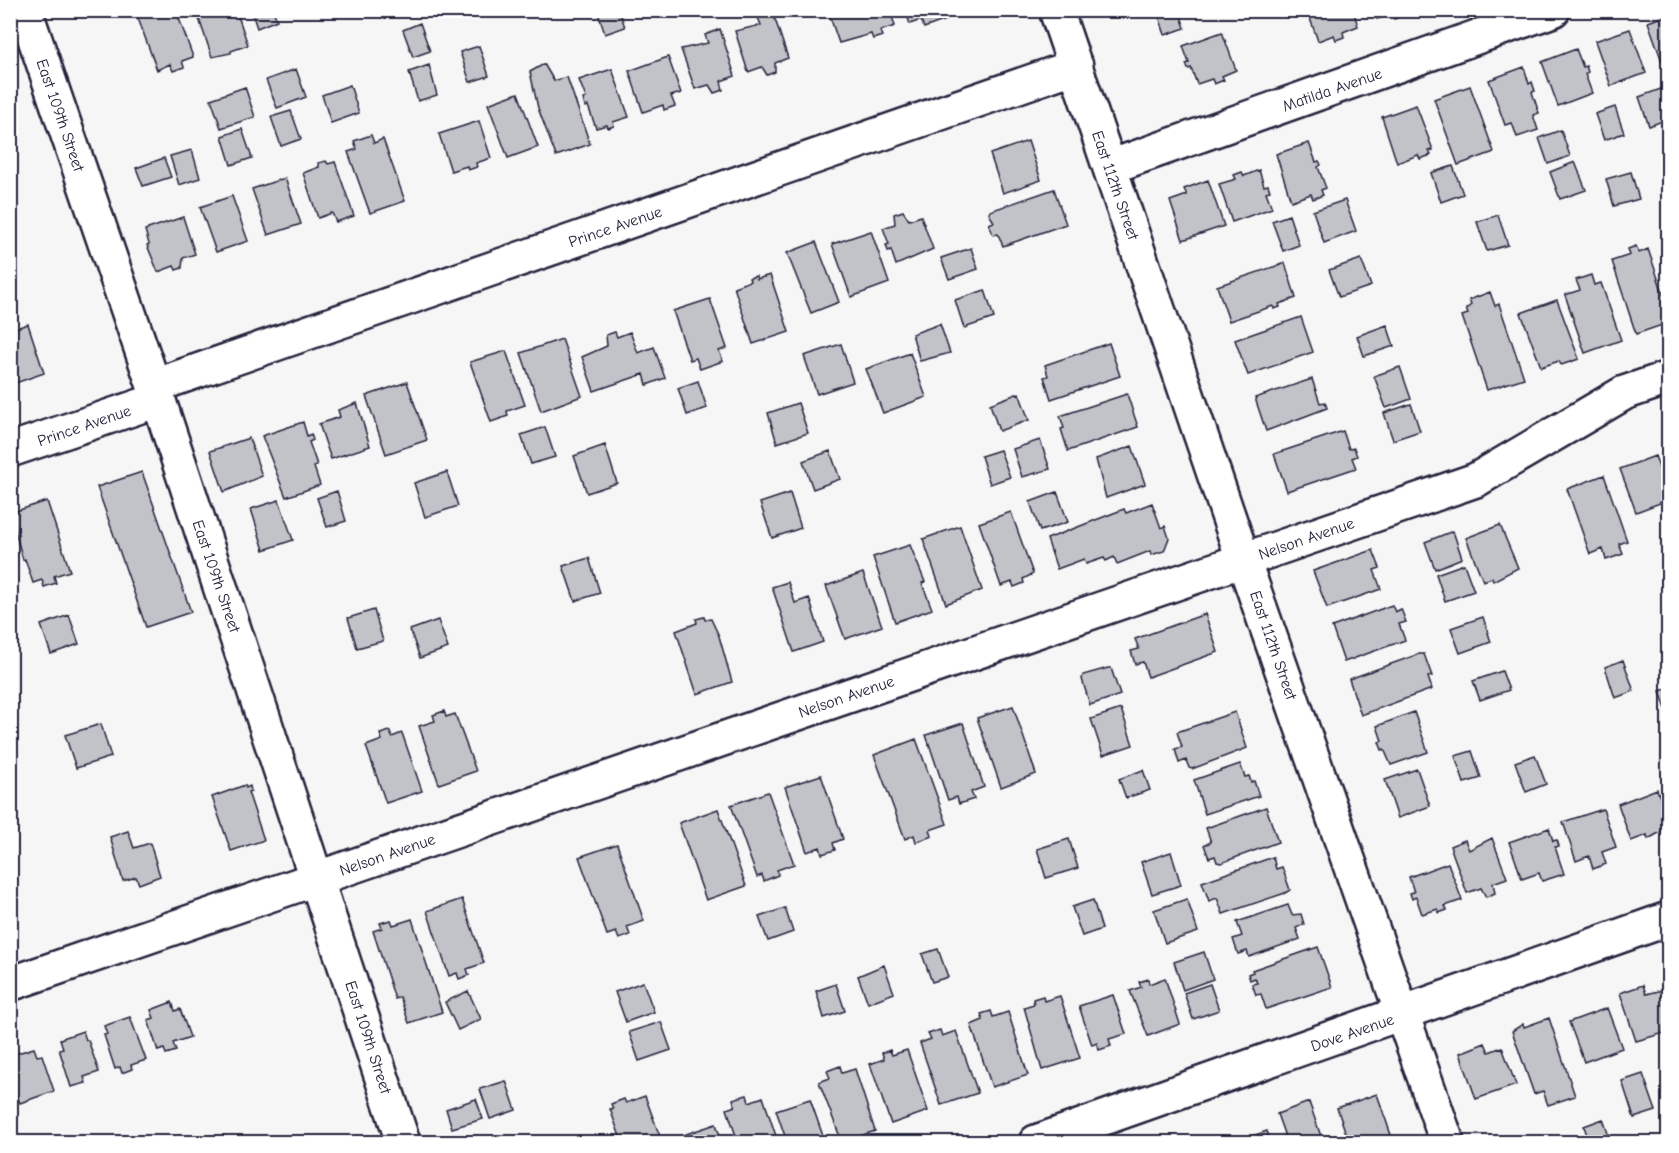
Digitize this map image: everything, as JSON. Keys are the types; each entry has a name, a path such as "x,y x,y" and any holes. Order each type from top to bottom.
{"street":[{"name":"East 109th Street","path":"25,10 318,878 403,1143"},
{"name":"East 112th Street","path":"1056,10 1243,559 1447,1143"},
{"name":"Matilda Avenue","path":"1110,167 1553,10"},
{"name":"Prince Avenue","path":"10,450 156,393 1076,66"},
{"name":"Nelson Avenue","path":"10,984 1476,480 1624,393 1668,378"},
{"name":"Dove Avenue","path":"1036,1143 1668,919"}],"building":[{"path":"135,10 176,10 193,57 182,61 184,67 173,71 170,64 157,70"},
{"path":"196,10 236,10 248,45 231,51 231,53 212,57"},
{"path":"251,10 281,10 274,13 277,20 257,28"},
{"path":"597,10 619,10 625,27 605,34"},
{"path":"772,10 788,58 775,63 775,72 767,75 762,67 748,72 735,31 761,25 757,15"},
{"path":"890,10 895,26 880,31 882,36 873,39 871,34 839,43 828,11"},
{"path":"905,10 942,10 946,20 924,28 921,20 910,24"},
{"path":"952,10 975,10 954,17"},
{"path":"1157,10 1179,10 1185,28 1165,35"},
{"path":"1307,10 1353,10 1358,26 1343,32 1344,37 1336,40 1334,35 1318,41"},
{"path":"1374,10 1403,10 1400,11 1402,16 1394,19 1392,14 1377,19"},
{"path":"1668,15 1668,65 1664,67 1648,22"},
{"path":"420,23 430,51 413,57 403,30"},
{"path":"720,29 735,76 721,81 723,90 714,93 709,85 695,89 681,49 708,43 705,35"},
{"path":"1630,29 1646,73 1611,86 1595,41"},
{"path":"1222,32 1236,70 1222,76 1224,80 1214,84 1212,79 1197,84 1191,68 1188,69 1186,64 1189,63 1183,46"},
{"path":"479,46 489,76 470,82 460,52"},
{"path":"1576,49 1583,67 1586,66 1588,72 1585,74 1592,93 1558,106 1542,62"},
{"path":"668,57 681,93 671,96 675,106 664,110 663,105 643,112 629,71"},
{"path":"544,64 554,81 567,77 590,144 556,156 538,108 530,72"},
{"path":"429,65 437,95 418,101 409,72"},
{"path":"1524,67 1529,84 1532,82 1535,91 1532,92 1539,113 1533,115 1538,130 1517,137 1512,123 1505,125 1489,80"},
{"path":"296,69 306,97 277,108 266,80"},
{"path":"612,69 629,117 613,122 614,126 608,128 607,125 596,128 588,106 585,107 583,99 586,98 579,80"},
{"path":"350,85 359,113 331,123 322,95"},
{"path":"1470,86 1494,152 1458,165 1434,99"},
{"path":"245,87 255,117 221,128 211,99"},
{"path":"1666,87 1668,119 1649,126 1639,97"},
{"path":"518,93 538,147 508,158 488,104"},
{"path":"1416,105 1433,150 1429,151 1431,155 1420,159 1418,155 1397,163 1382,117"},
{"path":"1615,107 1624,133 1604,140 1595,114"},
{"path":"291,111 301,139 281,146 271,117"},
{"path":"479,121 491,158 476,163 477,167 468,170 467,166 451,171 439,134"},
{"path":"242,129 252,158 231,165 222,136"},
{"path":"1561,130 1570,156 1548,164 1539,138"},
{"path":"371,135 374,143 383,139 405,201 370,213 348,152 357,149 354,141"},
{"path":"1028,141 1041,180 1003,193 990,154"},
{"path":"1309,143 1316,162 1319,161 1321,165 1318,167 1326,188 1321,190 1323,195 1313,199 1311,194 1291,201 1276,154"},
{"path":"192,150 200,178 179,185 170,156"},
{"path":"164,158 171,177 143,186 136,168"},
{"path":"326,161 328,164 335,162 354,216 336,222 332,213 318,218 303,173 319,167 318,163"},
{"path":"1575,162 1586,190 1560,199 1550,172"},
{"path":"1453,166 1463,194 1441,202 1431,173"},
{"path":"1259,170 1264,186 1268,185 1270,191 1266,192 1272,208 1232,222 1219,184 1236,179 1234,175 1242,172 1244,176"},
{"path":"1631,172 1639,199 1614,206 1606,179"},
{"path":"285,178 301,224 268,235 252,189"},
{"path":"1208,180 1224,226 1183,240 1170,201 1187,195 1184,189"},
{"path":"1054,189 1066,224 1003,246 998,234 993,235 989,224 994,222 989,214 990,211"},
{"path":"232,196 248,241 216,252 200,207"},
{"path":"1345,200 1356,231 1324,243 1313,211"},
{"path":"903,211 909,220 921,216 933,249 896,265 891,250 888,251 886,245 889,244 883,228 895,224 894,214"},
{"path":"1289,215 1299,245 1283,251 1272,221"},
{"path":"1498,215 1508,245 1487,251 1477,222"},
{"path":"183,217 195,254 183,258 182,268 176,270 174,266 158,272 147,245 149,244 145,230"},
{"path":"871,231 889,283 851,297 832,244"},
{"path":"816,242 839,302 811,313 787,253"},
{"path":"1636,246 1639,253 1648,249 1668,308 1668,323 1636,334 1612,261 1630,255 1628,249"},
{"path":"971,248 978,269 949,279 941,258"},
{"path":"1361,259 1371,286 1339,297 1329,270"},
{"path":"1285,263 1296,298 1279,304 1280,307 1274,309 1273,306 1229,321 1217,286"},
{"path":"770,275 789,332 753,344 734,287 750,281 749,278 756,276 757,279"},
{"path":"1591,275 1594,285 1601,283 1621,340 1585,353 1565,295 1580,290 1576,280"},
{"path":"985,290 994,318 964,328 955,300"},
{"path":"1490,292 1495,306 1499,304 1524,378 1487,390 1462,316 1468,314 1466,309 1471,305 1469,300"},
{"path":"710,299 727,348 719,351 723,361 700,369 696,358 690,360 673,311"},
{"path":"1557,300 1579,359 1561,365 1559,361 1541,367 1521,313"},
{"path":"1301,317 1313,352 1248,375 1235,340"},
{"path":"28,324 44,373 10,385 10,330"},
{"path":"940,324 950,353 920,361 912,334"},
{"path":"1387,325 1394,346 1364,356 1357,336"},
{"path":"615,332 617,337 630,332 638,353 654,347 665,378 647,385 644,374 594,391 582,357 607,346 606,335"},
{"path":"562,339 582,396 541,411 521,353"},
{"path":"1109,343 1120,376 1051,399 1044,377 1048,376 1045,365"},
{"path":"841,344 853,382 817,394 804,356"},
{"path":"506,351 525,405 507,411 508,416 491,422 470,362"},
{"path":"910,353 926,397 883,413 866,369"},
{"path":"1400,367 1411,399 1386,408 1374,376"},
{"path":"1312,379 1320,403 1325,402 1327,408 1266,431 1255,398"},
{"path":"698,381 707,408 687,415 678,388"},
{"path":"407,382 427,440 386,454 366,396"},
{"path":"1019,393 1029,420 999,431 990,404"},
{"path":"1127,394 1138,427 1068,451 1061,429 1064,428 1060,416"},
{"path":"357,403 370,446 331,459 319,424 340,417 338,410"},
{"path":"798,403 808,433 777,443 768,413"},
{"path":"1411,404 1420,431 1393,440 1384,413"},
{"path":"303,422 307,436 311,434 313,440 309,442 317,465 314,467 320,485 286,497 262,436"},
{"path":"545,427 555,457 531,464 521,435"},
{"path":"1343,431 1349,449 1354,448 1357,456 1352,458 1356,468 1287,491 1274,454"},
{"path":"249,438 262,476 224,492 210,451"},
{"path":"1040,440 1050,469 1022,477 1013,449"},
{"path":"605,445 617,483 587,493 574,456"},
{"path":"1132,446 1145,484 1106,498 1096,459"},
{"path":"1000,450 1010,477 990,484 981,456"},
{"path":"830,451 840,479 813,489 803,461"},
{"path":"1655,456 1668,493 1668,500 1636,512 1620,469"},
{"path":"142,472 191,612 146,627 97,487"},
{"path":"447,472 458,506 425,517 414,483"},
{"path":"1604,475 1627,541 1619,544 1623,554 1606,560 1603,549 1590,554 1567,489"},
{"path":"337,491 346,521 327,527 317,498"},
{"path":"1057,492 1068,522 1040,531 1030,502"},
{"path":"790,493 801,528 772,538 760,503"},
{"path":"279,500 293,540 264,550 251,509"},
{"path":"47,501 70,571 54,576 56,583 44,587 42,580 33,583 25,559 23,560 10,513"},
{"path":"1152,503 1161,528 1165,526 1169,538 1164,551 1151,555 1150,551 1117,564 1114,557 1106,561 1104,558 1086,564 1084,559 1057,569 1047,539 1124,509 1126,513"},
{"path":"1011,512 1033,574 1023,579 1024,583 1014,587 1012,582 1001,586 979,523"},
{"path":"1500,525 1518,568 1493,581 1492,578 1483,581 1466,538"},
{"path":"960,526 982,590 946,604 923,539"},
{"path":"1453,531 1462,558 1435,569 1425,542"},
{"path":"910,545 925,582 922,583 932,609 895,622 873,557"},
{"path":"1373,550 1380,568 1374,570 1381,589 1327,608 1313,571"},
{"path":"589,558 600,593 575,601 563,566"},
{"path":"1464,564 1474,591 1445,601 1436,574"},
{"path":"863,573 882,626 845,639 826,586"},
{"path":"788,582 795,603 809,598 823,642 794,652 772,587"},
{"path":"1392,605 1395,612 1401,609 1406,622 1399,624 1405,640 1344,662 1332,627"},
{"path":"374,610 383,641 357,648 348,618"},
{"path":"1205,614 1218,652 1148,677 1143,662 1135,664 1131,651 1139,649 1135,639"},
{"path":"69,615 79,644 51,654 41,625"},
{"path":"704,617 705,620 711,619 719,636 732,682 697,694 676,631 697,623 696,619"},
{"path":"1483,617 1491,642 1460,653 1451,628"},
{"path":"438,620 448,648 420,658 410,630"},
{"path":"1424,654 1432,676 1428,677 1432,689 1361,715 1349,679"},
{"path":"1623,660 1634,691 1615,698 1605,667"},
{"path":"1111,668 1120,695 1090,705 1082,679 1083,675"},
{"path":"1502,671 1509,690 1480,700 1473,681"},
{"path":"1668,688 1668,715 1660,691"},
{"path":"1013,706 1036,774 1001,787 977,718"},
{"path":"1121,709 1133,745 1103,755 1091,719"},
{"path":"444,711 446,717 455,714 476,771 439,784 419,726 435,721 433,715"},
{"path":"1235,712 1247,748 1192,769 1189,768 1186,760 1179,763 1175,749 1182,747 1177,732"},
{"path":"1414,712 1428,752 1391,765 1379,742 1382,741 1377,726"},
{"path":"963,723 984,787 971,792 974,799 959,804 957,797 948,800 926,735"},
{"path":"101,724 111,757 76,768 65,735"},
{"path":"390,731 392,737 402,733 422,791 386,803 366,746 382,740 380,734"},
{"path":"916,739 947,824 930,830 932,836 916,842 914,835 905,839 874,755"},
{"path":"1472,751 1481,778 1464,783 1455,756"},
{"path":"1535,755 1546,784 1526,792 1515,762"},
{"path":"1240,764 1245,777 1249,776 1251,782 1254,781 1259,796 1205,814 1194,780"},
{"path":"1417,769 1430,806 1398,818 1385,780"},
{"path":"1143,770 1150,790 1126,798 1119,779"},
{"path":"821,775 843,839 833,843 835,850 822,854 820,847 807,852 785,787"},
{"path":"245,785 246,788 250,786 251,791 248,792 264,840 231,851 212,797"},
{"path":"1657,789 1668,820 1668,828 1648,839 1647,835 1631,841 1618,804"},
{"path":"768,792 794,864 777,870 778,875 764,881 762,875 757,877 731,805"},
{"path":"1266,807 1278,842 1221,863 1217,862 1215,856 1209,858 1204,845 1211,842 1206,828"},
{"path":"718,809 746,886 706,900 679,823"},
{"path":"1603,809 1616,847 1602,852 1606,864 1593,869 1589,856 1576,861 1563,822"},
{"path":"1549,828 1553,841 1557,840 1559,846 1555,847 1564,874 1542,881 1539,873 1522,879 1509,842"},
{"path":"128,831 134,848 150,843 160,876 139,884 136,877 123,881 110,837"},
{"path":"1492,838 1507,878 1493,883 1495,893 1486,897 1481,888 1467,893 1450,846 1465,840 1469,850"},
{"path":"1069,839 1078,868 1046,878 1037,849"},
{"path":"617,844 644,921 627,927 630,935 619,939 616,932 607,935 579,857"},
{"path":"1171,852 1181,885 1152,894 1141,862"},
{"path":"1273,857 1276,869 1282,867 1290,890 1223,914 1217,898 1209,901 1202,882"},
{"path":"1448,863 1462,900 1445,906 1447,910 1439,913 1438,909 1422,914 1416,897 1412,899 1410,893 1414,892 1409,877"},
{"path":"462,899 484,963 467,969 469,975 459,979 457,973 449,976 427,911"},
{"path":"1187,899 1198,932 1165,943 1154,910"},
{"path":"1093,900 1102,929 1082,936 1072,907"},
{"path":"1288,905 1292,915 1301,914 1304,924 1296,928 1300,939 1249,957 1247,951 1238,954 1233,939 1242,936 1237,922"},
{"path":"785,908 793,932 768,941 759,917"},
{"path":"412,919 442,1012 409,1023 400,997 395,999 373,931 382,928 380,923 391,920 393,925"},
{"path":"1318,947 1332,987 1266,1009 1261,994 1256,995 1252,984 1257,983 1255,978 1250,980 1248,974 1253,972 1252,970"},
{"path":"938,949 948,977 932,982 922,954"},
{"path":"1204,952 1213,979 1183,990 1174,962"},
{"path":"884,965 894,993 868,1003 858,976"},
{"path":"1165,978 1180,1024 1148,1036 1130,991 1141,987 1139,982 1148,979 1149,984"},
{"path":"643,982 654,1012 626,1022 615,992"},
{"path":"836,984 845,1011 824,1018 816,991"},
{"path":"1210,984 1219,1010 1193,1019 1184,993"},
{"path":"1643,985 1646,994 1663,990 1668,1005 1668,1032 1636,1041 1620,993"},
{"path":"468,991 481,1019 458,1030 445,1002"},
{"path":"1113,995 1126,1034 1109,1039 1111,1046 1099,1050 1097,1043 1092,1045 1079,1006"},
{"path":"1043,996 1044,1001 1060,996 1080,1058 1042,1070 1024,1007 1034,1004 1033,999"},
{"path":"172,1002 175,1011 180,1009 190,1037 173,1043 176,1051 166,1054 164,1049 158,1051 148,1020 154,1018 151,1010"},
{"path":"1607,1008 1622,1048 1584,1062 1569,1022"},
{"path":"991,1011 993,1017 1008,1012 1028,1075 992,1087 971,1025 983,1020 981,1014"},
{"path":"130,1017 146,1060 131,1065 132,1069 122,1073 120,1067 115,1069 104,1035 107,1034 104,1026"},
{"path":"1549,1018 1575,1096 1548,1105 1543,1091 1534,1094 1512,1031 1523,1024 1524,1027"},
{"path":"661,1022 671,1050 639,1061 629,1032"},
{"path":"940,1030 942,1036 956,1031 978,1093 941,1105 920,1043 931,1039 928,1034"},
{"path":"83,1031 99,1072 84,1077 86,1083 71,1087 59,1049 63,1048 60,1039"},
{"path":"1485,1043 1489,1052 1502,1047 1516,1085 1476,1099 1460,1053"},
{"path":"34,1048 37,1056 42,1055 54,1091 20,1103 10,1079 10,1065 14,1064 11,1055"},
{"path":"890,1050 892,1055 907,1050 928,1111 891,1124 870,1064 884,1059 882,1053"},
{"path":"840,1066 842,1073 855,1069 875,1131 842,1142 819,1082 830,1078 827,1071"},
{"path":"1643,1074 1656,1111 1634,1118 1622,1081"},
{"path":"506,1081 516,1110 490,1119 480,1089"},
{"path":"1377,1094 1392,1138 1378,1142 1349,1142 1337,1108"},
{"path":"747,1095 749,1102 763,1097 778,1142 738,1142 727,1109 735,1106 733,1099"},
{"path":"645,1096 662,1142 622,1142 610,1109 613,1109 611,1104 624,1099 626,1103"},
{"path":"476,1099 483,1119 452,1128 446,1109"},
{"path":"810,1099 823,1136 805,1142 787,1142 776,1110"},
{"path":"1309,1102 1323,1142 1287,1142 1277,1114"},
{"path":"1603,1119 1611,1142 1589,1142 1584,1126"},
{"path":"716,1124 722,1142 679,1142 677,1137"},
{"path":"1267,1131 1271,1142 1235,1142"}]}
